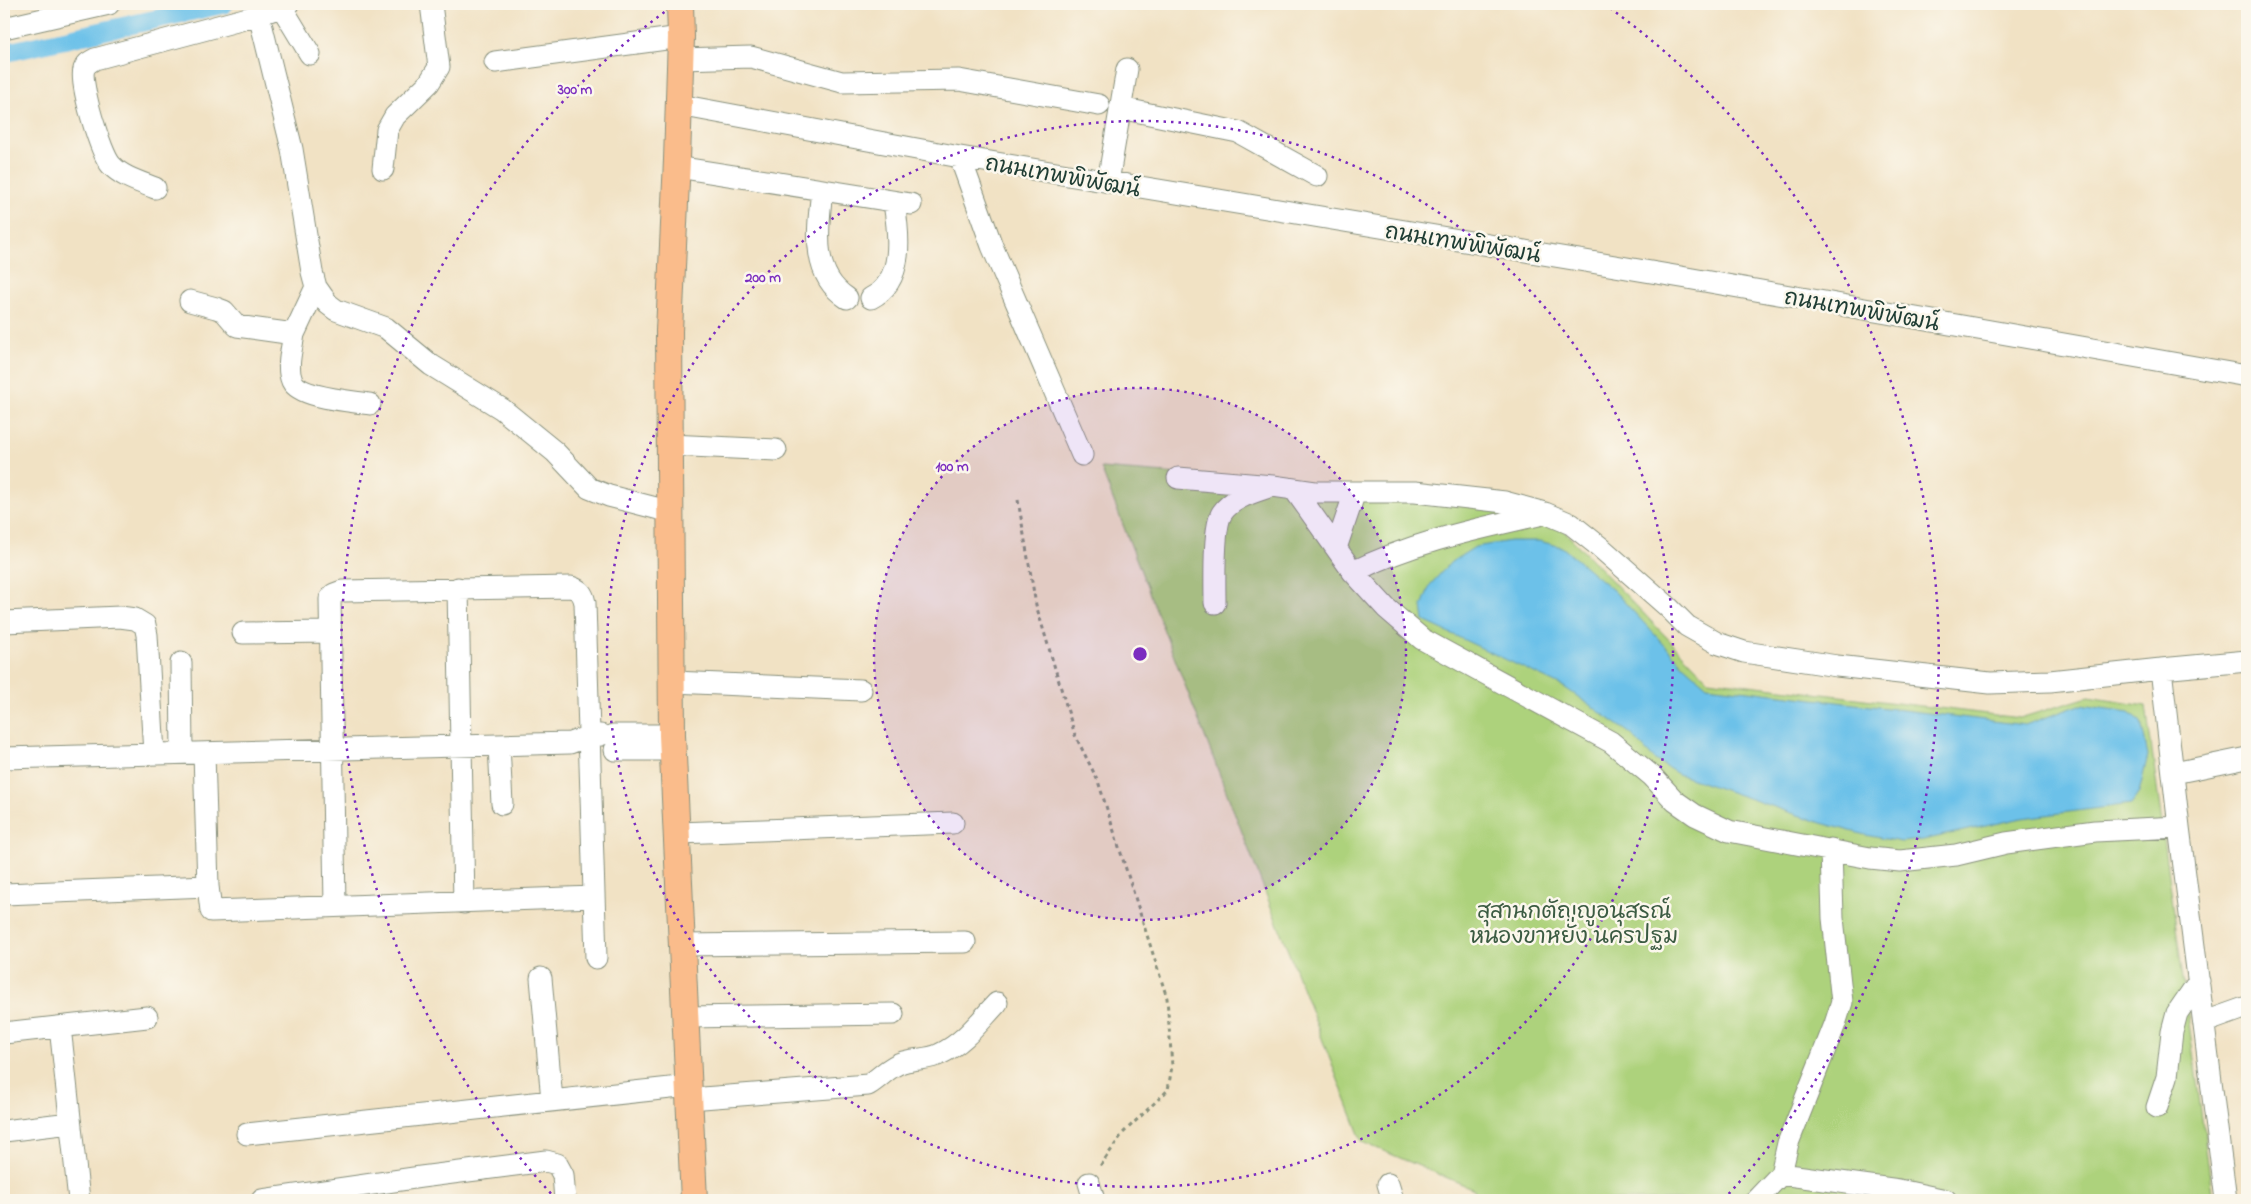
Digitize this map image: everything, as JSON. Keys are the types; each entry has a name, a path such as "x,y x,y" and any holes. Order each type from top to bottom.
{"main road":[{"path":"680,4 681,48 669,331 673,743 694,1200"}],"street":[{"path":"4,28 28,13 109,4"},
{"path":"383,169 386,137 391,123 395,116 429,83 439,67 431,4"},
{"path":"155,188 124,175 111,166 102,153 83,83 83,70 87,63 95,59 259,15 285,5 310,54"},
{"path":"259,15 292,149 312,272 316,287 328,304 336,310 386,328 431,365 502,409 555,452 589,488 609,496 671,512"},
{"path":"495,62 681,48 751,57 842,82 959,80 1099,105"},
{"path":"1108,182 1127,69"},
{"name":"ถนนเทพพิพัฒน์","path":"678,105 960,157 1687,278 2247,376"},
{"path":"1120,108 1238,132 1317,176"},
{"path":"960,157 992,246 1082,455"},
{"path":"676,167 902,204 895,263 889,282 878,294 871,298"},
{"path":"822,190 818,248 823,272 831,285 847,298"},
{"path":"316,287 294,334 290,372 296,387 307,393 370,404"},
{"path":"190,301 224,312 237,326 294,334"},
{"path":"670,445 776,450"},
{"path":"1178,478 1273,486 1315,492 1414,492 1505,502 1545,514 1571,524 1600,547 1687,626 1717,643 1744,652 1837,666 1990,684 2030,682 2247,661"},
{"path":"1215,603 1218,527 1222,512 1241,497 1273,486"},
{"path":"1294,489 1353,572 1386,608 1422,639 1611,742 1652,776 1675,801 1695,815 1729,831 1831,849 1870,858 1900,861 1956,855 2006,843 2095,831 2178,827"},
{"path":"1336,548 1355,492"},
{"path":"1353,572 1391,554 1458,533 1545,514"},
{"path":"335,906 330,599 334,594 342,590 570,587 579,589 583,594 585,603 597,743 594,897 596,958"},
{"path":"458,588 464,903"},
{"path":"4,622 120,617 136,619 144,625 147,635 154,754"},
{"path":"243,633 330,632"},
{"path":"181,664 182,753"},
{"path":"2161,669 2174,772 2178,827 2205,1022 2226,1200"},
{"path":"673,682 861,690"},
{"path":"4,758 333,748 673,743"},
{"path":"499,745 502,804"},
{"path":"204,753 208,886 211,911 594,897"},
{"path":"2174,772 2247,758"},
{"path":"678,833 953,823"},
{"path":"1756,1200 1780,1174 1788,1143 1842,1002 1833,918 1831,849"},
{"path":"4,894 208,886"},
{"path":"683,945 964,942"},
{"path":"541,978 552,1100"},
{"path":"2157,1107 2167,1077 2172,1032 2177,1013 2199,981"},
{"path":"247,1134 552,1100 868,1085 881,1077 889,1068 902,1062 938,1056 960,1043 997,1003"},
{"path":"2205,1022 2247,1007"},
{"path":"686,1016 893,1014"},
{"path":"4,1033 147,1017"},
{"path":"60,1027 79,1200"},
{"path":"4,1131 70,1123"},
{"path":"262,1200 421,1176 546,1161 558,1164 563,1175 565,1200"},
{"path":"1780,1174 1898,1190 1946,1200"}],"path":[{"path":"1018,500 1036,605 1075,735 1098,781 1167,998 1172,1066 1168,1090 1123,1133 1091,1192"}],"green space":[{"name":"สุสานกตัญญูอนุสรณ์ หนองขาหยั่ง นครปฐม","path":"1101,468 1426,493 1508,506 1562,529 1708,680 2020,718 2088,697 2146,706 2213,1200 1479,1200 1474,1189 1362,1142"}],"water":[{"path":"1510,541 1539,541 1562,547 1614,591 1684,666 1707,686 2025,725 2080,705 2129,712 2141,722 2148,755 2139,793 2131,804 2022,818 1923,840 1901,842 1865,835 1821,823 1678,774 1655,760 1631,734 1564,687 1424,621 1422,606 1430,585 1451,562 1475,547"}],"waterway":[{"path":"4,53 224,4"}]}
